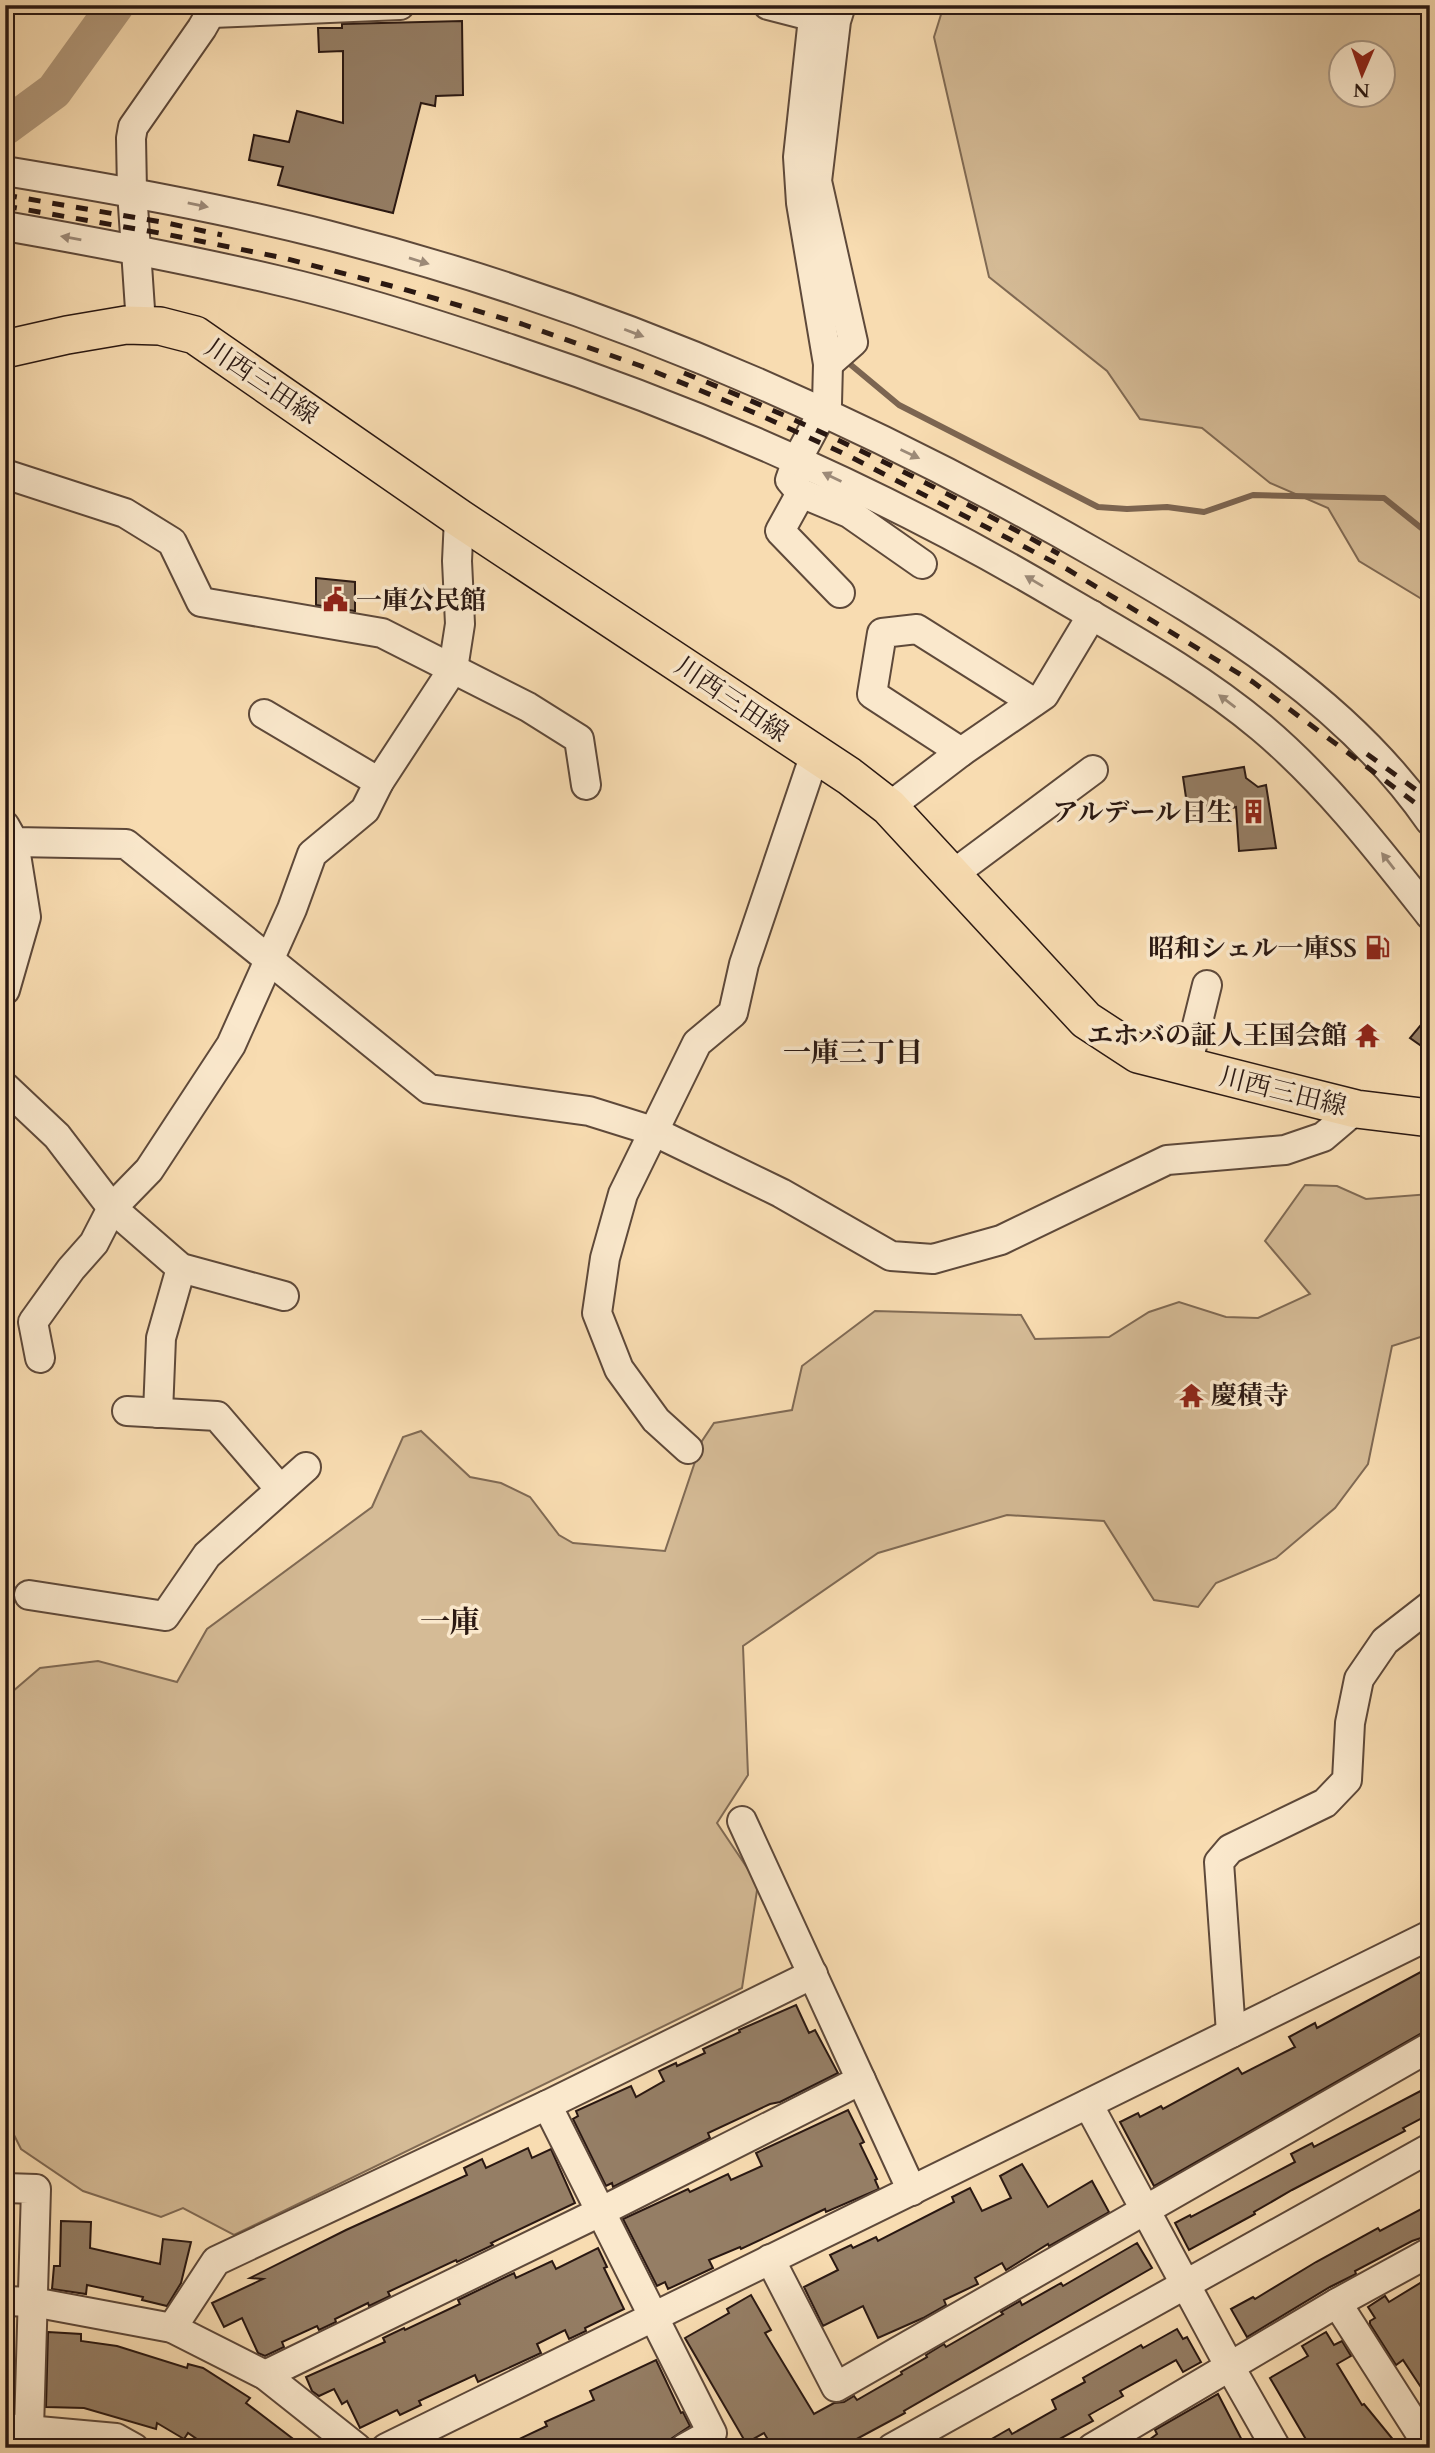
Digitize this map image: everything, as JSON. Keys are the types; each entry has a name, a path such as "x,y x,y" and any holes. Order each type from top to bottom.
{"main road":[{"name":"川西三田線","path":"5,349 67,335 141,324 178,329 209,343 459,518 849,776 889,807 1086,1020 1138,1054 1356,1110 1430,1118"}],"street":[{"path":"141,324 132,191 133,127 214,9 400,5"},
{"path":"768,5 826,12 798,157 802,203 828,364 829,390 824,412 789,480 801,493 849,513 922,564"},
{"path":"5,171 132,191 331,236 479,279 620,328 824,412 936,466 1079,543 1278,668 1335,714 1382,759 1430,821"},
{"path":"5,226 136,250 279,281 424,320 624,388 797,460 973,546 1196,678 1262,728 1317,780 1430,915"},
{"path":"5,474 125,513 172,542 201,602 382,634 528,707 579,739 586,785"},
{"path":"801,493 780,531 840,593"},
{"path":"40,1358 33,1322 94,1242 112,1208 149,1170 231,1045 292,909 312,854 365,810 379,782 453,669 460,624 457,561 459,518"},
{"path":"889,807 961,752 1044,695 1091,615"},
{"path":"961,752 872,694 882,633 917,629 1033,702"},
{"path":"264,714 379,782"},
{"path":"688,1449 656,1420 619,1369 597,1313 605,1258 623,1195 697,1043 733,1013 744,964 815,754"},
{"path":"952,875 1093,770"},
{"path":"5,990 26,917 10,834 126,844 429,1089 589,1111 653,1131 781,1192 891,1256 933,1259 1001,1240 1167,1160 1285,1150 1323,1137 1356,1110"},
{"path":"1186,1066 1207,985"},
{"path":"5,1087 57,1136 112,1208 181,1268 284,1296"},
{"path":"158,1413 161,1338 181,1268"},
{"path":"127,1411 217,1416 280,1489"},
{"path":"29,1595 165,1616 207,1555 306,1467"},
{"path":"1231,2033 1219,1862 1230,1849 1325,1803 1347,1780 1350,1723 1359,1679 1385,1641 1430,1606"},
{"path":"741,1821 912,2190"},
{"path":"386,2448 1430,1936"},
{"path":"172,2328 216,2261 547,2105 813,1974"},
{"path":"770,2259 836,2387 1430,2047"},
{"path":"265,2375 861,2080"},
{"path":"1088,2104 1276,2448"},
{"path":"547,2105 712,2433 685,2448"},
{"path":"892,2448 1430,2148"},
{"path":"5,2188 36,2189 19,2302 17,2429 116,2438 134,2448"},
{"path":"1092,2448 1337,2303 1430,2252"},
{"path":"19,2302 172,2328 265,2375 357,2448"},
{"path":"1337,2303 1420,2433 1430,2442"}],"shaded area":[{"path":"944,5 1430,5 1430,604 1359,561 1328,508 1270,483 1202,428 1140,419 1107,371 989,277 934,37"},
{"path":"1305,1185 1337,1186 1366,1199 1430,1194 1430,1334 1392,1346 1368,1464 1335,1508 1276,1558 1216,1583 1198,1607 1154,1600 1104,1521 1007,1515 878,1553 743,1646 748,1775 717,1823 758,1884 742,1988 234,2235 183,2208 161,2217 83,2191 21,2149 5,2117 5,1698 40,1668 98,1661 177,1682 207,1629 372,1507 403,1437 421,1431 470,1477 501,1483 530,1497 559,1535 573,1543 665,1551 702,1441 714,1423 792,1410 802,1366 875,1311 1021,1315 1035,1339 1109,1337 1149,1312 1179,1302 1226,1317 1258,1318 1310,1294 1265,1241"}],"building":[{"path":"462,21 463,95 436,96 435,106 421,103 393,213 278,185 283,167 249,160 254,135 289,142 297,111 343,123 343,51 319,52 318,28 342,28 342,24"},
{"name":"一庫公民館","path":"316,578 355,582 355,611 316,605"},
{"name":"アルデール日生","path":"1244,767 1246,778 1258,787 1266,785 1276,848 1239,851 1236,807 1189,818 1183,777"},
{"path":"1430,1014 1430,1052 1410,1038"},
{"path":"1430,1967 1430,2030 1154,2186 1120,2122 1138,2113 1140,2117 1161,2106 1163,2109 1238,2068 1242,2074 1295,2047 1289,2037 1315,2023 1317,2028"},
{"path":"796,2005 809,2033 815,2030 838,2073 708,2133 710,2138 613,2187 612,2183 606,2186 573,2119 578,2116 576,2111 631,2086 636,2097 664,2081 659,2071 705,2053 703,2049 740,2032 739,2030"},
{"path":"1430,2086 1430,2114 1403,2128 1405,2131 1292,2190 1254,2212 1255,2214 1189,2250 1175,2223 1295,2162 1291,2154 1312,2143 1314,2147"},
{"path":"848,2110 864,2142 860,2144 879,2189 826,2212 825,2209 741,2249 740,2247 709,2260 713,2268 668,2289 665,2282 657,2286 623,2219 688,2189 690,2192 728,2174 731,2180 762,2166 756,2153"},
{"path":"528,2148 532,2158 551,2149 575,2203 491,2243 493,2245 388,2292 390,2296 369,2306 368,2303 335,2319 336,2322 319,2330 317,2326 282,2342 284,2347 265,2356 258,2353 242,2318 224,2327 212,2303 263,2279 250,2278 346,2230 467,2175 464,2168 482,2159 486,2168"},
{"path":"1022,2164 1048,2207 1092,2181 1109,2212 1006,2270 1002,2263 975,2278 978,2284 944,2300 946,2305 878,2338 863,2306 823,2326 804,2287 838,2270 830,2255 876,2237 878,2241 954,2202 952,2197 970,2188 982,2211 1011,2198 1000,2176"},
{"path":"1423,2208 1430,2219 1430,2235 1412,2241 1355,2271 1356,2274 1247,2337 1231,2309 1253,2297 1255,2299 1378,2228 1380,2231"},
{"path":"61,2221 91,2222 90,2248 160,2264 163,2239 191,2242 181,2283 167,2306 142,2300 143,2297 87,2285 86,2294 52,2289 54,2266 60,2266"},
{"path":"1137,2243 1152,2268 904,2411 905,2413 840,2448 773,2448 764,2433 746,2443 685,2338 729,2313 727,2309 751,2295 771,2330 765,2333 814,2414 854,2396 857,2400 902,2374 901,2372 944,2344 946,2347 1020,2301 1022,2305 1061,2283 1063,2286"},
{"path":"598,2248 607,2267 604,2268 624,2309 585,2328 586,2331 569,2339 565,2330 537,2344 541,2353 478,2382 475,2375 419,2401 421,2405 400,2415 397,2410 360,2428 347,2401 342,2404 334,2389 319,2396 312,2391 306,2377 385,2342 383,2338 460,2304 458,2300 514,2273 516,2278 552,2261 556,2269"},
{"path":"1430,2277 1430,2401 1403,2360 1396,2365 1370,2324 1375,2318 1368,2307 1385,2296 1389,2302"},
{"path":"1177,2329 1183,2339 1187,2337 1201,2362 1183,2372 1176,2360 1120,2391 1123,2396 1089,2415 1093,2421 1043,2448 976,2448 1009,2429 1012,2434 1056,2409 1052,2400 1085,2382 1083,2378 1141,2345 1143,2348"},
{"path":"48,2332 81,2334 81,2341 117,2346 187,2368 188,2364 203,2368 250,2398 246,2403 305,2448 210,2448 188,2433 184,2439 157,2423 156,2429 84,2408 46,2407"},
{"path":"1326,2332 1334,2345 1342,2341 1351,2356 1337,2364 1362,2405 1364,2404 1400,2448 1311,2448 1270,2378 1308,2356 1302,2346"},
{"path":"656,2360 690,2426 671,2439 668,2447 500,2448 547,2426 545,2422 594,2400 590,2391"},
{"path":"1218,2394 1246,2448 1138,2448 1157,2434 1155,2430"}],"waterway":[{"path":"5,127 54,91 116,5"},
{"path":"845,360 899,405 1098,507 1167,507 1204,512 1253,495 1384,498 1430,535"}],"railway":[{"path":"5,195 222,235"},
{"path":"5,206 284,258 403,289 522,324 641,366 755,413 849,456 1067,569 1253,682 1430,814"},
{"path":"684,373 874,457 1059,554"},
{"path":"1367,754 1430,800"}],"place":[{"name":"一庫公民館","path":"336,600"},
{"name":"アルデール日生","path":"1253,812"},
{"name":"昭和シェル一庫SS","path":"1377,948"},
{"name":"エホバの証人王国会館","path":"1367,1035"},
{"name":"慶積寺","path":"1191,1395"}],"district":[{"name":"一庫三丁目","path":"853,1052"},
{"name":"一庫","path":"450,1622"}]}
